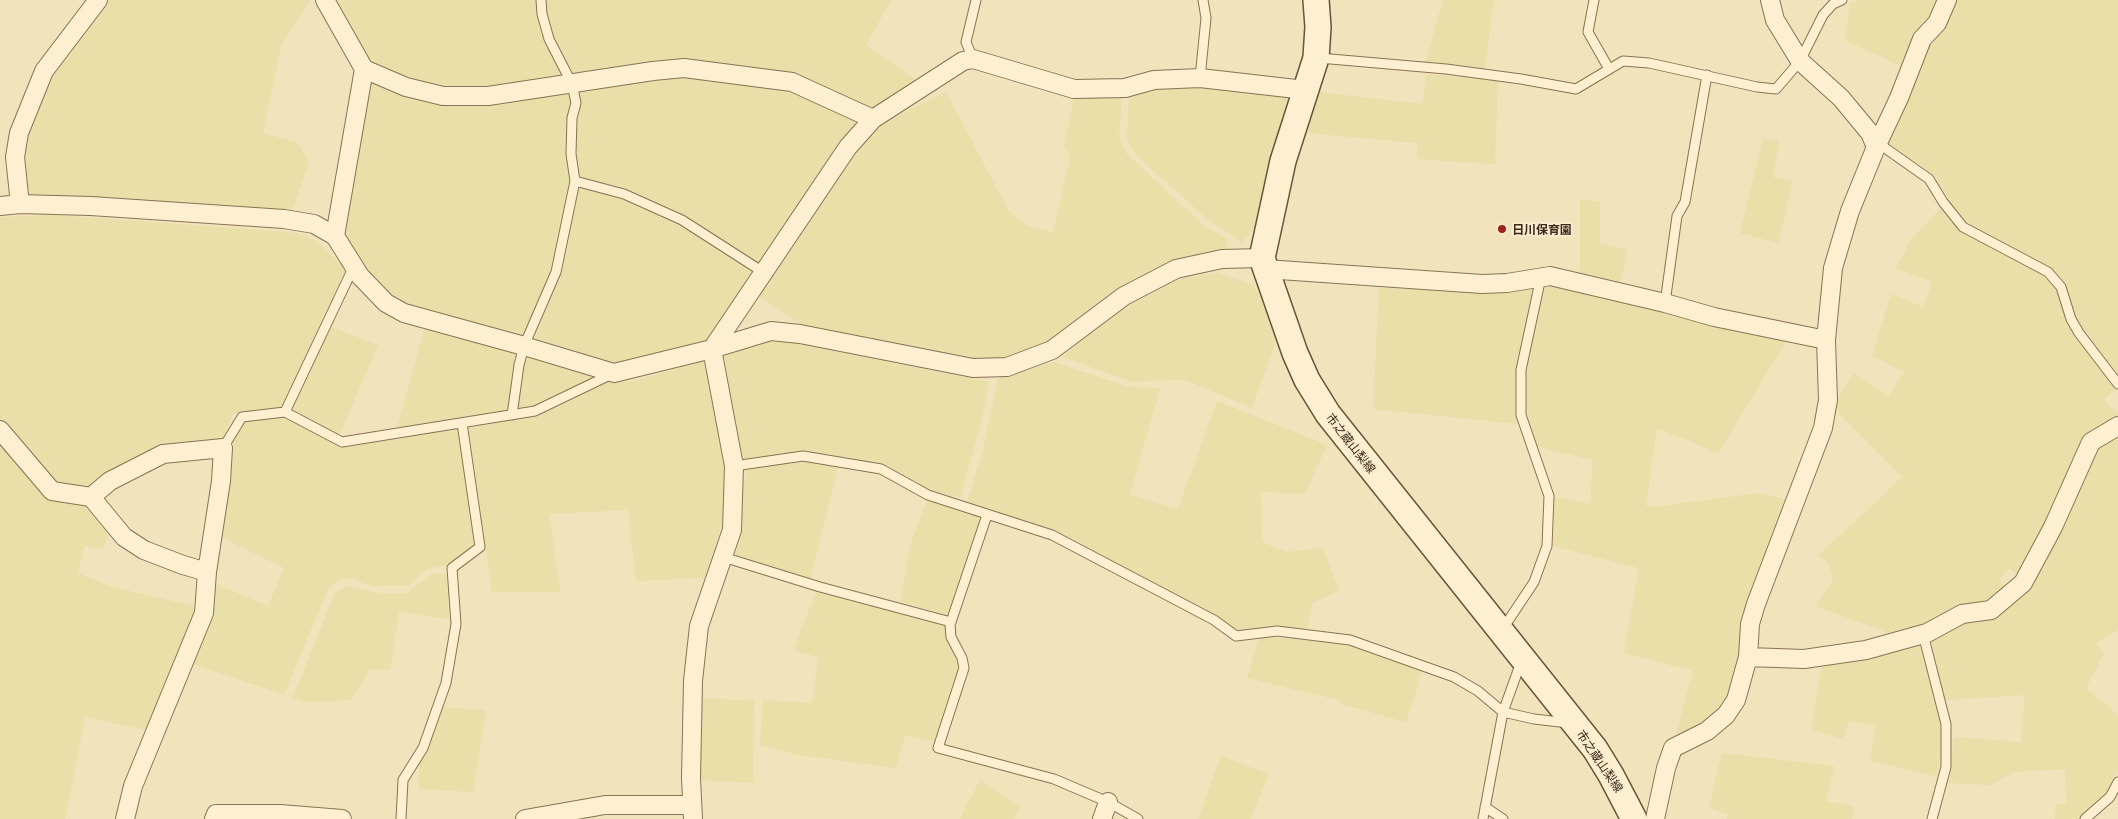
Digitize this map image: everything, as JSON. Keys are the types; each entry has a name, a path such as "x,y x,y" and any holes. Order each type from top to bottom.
{"main road":[{"path":"1263,264 1283,161 1316,58 1318,27 1316,0"},
{"name":"市之蔵山梨線","path":"1263,264 1295,353 1317,397 1354,448 1576,724 1611,775 1634,819"}],"street":[{"path":"20,204 15,157 19,133 44,71 98,0"},
{"path":"325,0 364,70 406,87 443,96 488,96 653,70 693,69 792,82 873,119"},
{"path":"1770,0 1775,20 1800,61 1841,98 1870,133 1877,145"},
{"path":"1655,819 1666,768 1674,748 1707,731 1726,715 1736,700 1748,657 1750,624 1756,604 1823,428 1828,400 1826,340 1833,268 1850,211 1922,40 1937,23 1947,0"},
{"path":"525,819 605,805 693,812 691,778 693,682 699,626 732,530 734,466 712,349 848,147 873,119 963,61 973,59 1074,89 1125,88 1154,80 1200,78 1305,90"},
{"path":"335,236 364,70"},
{"path":"0,206 20,204 91,206 284,219 314,224 335,236 360,276 386,303 404,312 614,373 637,369 712,349 771,331 800,334 973,368 1007,367 1052,350 1124,296 1176,269 1222,259 1482,284 1507,283 1550,276 1665,303 1714,317 1826,340"},
{"path":"1748,657 1804,658 1866,650 1923,634 1962,614 1992,610 2023,583 2052,527 2091,442 2118,426"},
{"path":"0,430 52,491 91,497 124,537 137,545 183,565 207,572"},
{"path":"91,497 110,481 163,454 223,448 221,481 207,572 204,613 178,682 145,754 133,786 125,819"},
{"path":"1102,819 1108,802"},
{"path":"214,819 216,814 280,814 342,819"}],"lane":[{"path":"512,415 524,346 556,272 575,181 571,154 572,118 576,103 572,84 549,39 542,14 541,0"},
{"path":"973,59 966,42 976,0"},
{"path":"1200,78 1206,18 1203,0"},
{"path":"1594,0 1588,32 1609,69"},
{"path":"1316,58 1446,70 1521,79 1576,89 1623,61 1649,63 1757,87 1776,89 1800,61 1823,15 1833,4 1842,0"},
{"path":"1665,303 1676,216 1685,202 1707,75"},
{"path":"1877,145 1929,179 1943,202 1963,227 2048,272 2061,287 2071,319 2079,333 2118,384"},
{"path":"575,181 624,194 682,220 764,272"},
{"path":"285,412 354,266"},
{"path":"1502,631 1534,582 1547,546 1549,496 1521,415 1520,370 1541,277"},
{"path":"223,448 242,416 285,412 342,442 535,411 614,373"},
{"path":"401,819 403,780 423,748 446,683 456,624 452,568 480,547 462,423"},
{"path":"734,466 803,456 881,469 928,495 1052,535 1214,620 1236,636 1277,632 1350,640 1454,677 1478,691 1503,712 1534,719 1576,724"},
{"path":"987,515 951,622 951,637 962,658 964,668 938,748 1054,780 1108,802 1138,819"},
{"path":"723,558 820,587 951,622"},
{"path":"1923,634 1946,724 1946,766 1932,819"},
{"path":"1483,819 1503,712 1522,657"},
{"path":"2085,819 2110,796 2118,782"},
{"path":"1485,807 1503,819"}],"shaded area":[{"path":"103,0 310,0 281,45 263,133 298,143 309,162 291,215 29,197 22,165 33,123 46,86"},
{"path":"333,0 536,0 536,11 545,40 565,80 493,92 452,90 384,73 362,56"},
{"path":"545,0 891,0 866,45 917,81 872,112 797,76 575,77 553,40"},
{"path":"1443,0 1494,0 1485,68 1425,63"},
{"path":"1861,0 1943,0 1905,68 1845,40 1850,3"},
{"path":"1954,0 2118,0 2118,377 2074,320 2066,288 2053,270 1969,226 1955,211 1934,174 1886,141 1924,55"},
{"path":"1427,74 1498,80 1495,164 1417,159 1417,143 1308,133 1317,92 1422,104"},
{"path":"653,75 704,76 788,86 859,118 760,264 671,211 626,192 579,177 574,152 577,89"},
{"path":"369,78 416,99 466,106 500,105 571,92 566,145 571,174 570,185 553,266 523,339 408,307 382,294 340,234"},
{"path":"1190,81 1292,97 1256,225 1243,243 1207,219 1134,153 1127,138 1129,92"},
{"path":"946,92 1008,210 1026,225 1053,233 1070,157 1064,146 1075,94 1122,97 1119,138 1126,153 1203,225 1227,239 1227,254 1162,266 1103,298 1048,344 1007,358 978,362 801,325 757,295 854,149 879,125"},
{"path":"1763,138 1779,142 1773,177 1792,182 1779,243 1740,233"},
{"path":"577,185 618,197 678,223 753,270 711,340 642,361 614,363 534,340 559,279"},
{"path":"1580,199 1600,202 1600,244 1627,249 1621,282 1580,273"},
{"path":"1942,207 1960,228 2038,270 2057,289 2084,345 2116,388 2104,400 2118,413 2118,419 2086,439 2022,578 2009,568 1999,580 2008,591 1989,607 1900,637 1815,606 1833,580 1829,565 1819,555 1902,477 1840,415 1835,404 1853,373 1889,396 1904,372 1872,356 1891,294 1923,307 1932,282 1896,268 1911,240"},
{"path":"54,215 289,232 304,235 320,244 346,269 281,409 233,414 222,440 88,490 60,487 0,422 0,217"},
{"path":"1217,273 1253,285 1264,302 1278,335 1252,408 1185,380 1130,381 1062,357 1100,324 1140,296 1177,279"},
{"path":"1544,284 1634,300 1787,340 1718,453 1657,428 1646,506 1661,506 1759,493 1787,500 1735,691 1721,715 1693,732 1676,733 1693,671 1624,653 1639,568 1553,546 1554,497 1590,504 1593,460 1535,446 1525,415 1524,371"},
{"path":"1534,287 1516,367 1517,424 1373,409 1379,288 1507,293"},
{"path":"331,327 378,345 339,436 290,411"},
{"path":"425,327 518,354 508,414 396,431"},
{"path":"773,339 989,382 981,423 960,498 927,489 888,466 804,451 739,460 719,354"},
{"path":"526,354 600,377 534,407 516,410"},
{"path":"706,360 725,462 722,524 705,578 636,581 628,510 549,514 560,592 492,592 468,428 543,414 611,380 634,381"},
{"path":"1054,362 1129,387 1160,388 1130,495 1178,509 1217,401 1327,445 1305,494 1261,492 1262,542 1287,552 1323,548 1339,591 1312,603 1307,630 1278,628 1238,631 1222,620 1075,541 967,502 983,451 998,378"},
{"path":"285,412 346,447 460,427 476,545 451,565 429,568 409,585 372,586 351,579 343,579 329,586 284,695 189,663 211,582 268,606 284,568 217,535 230,448 243,422"},
{"path":"2118,433 2118,630 2096,643 2104,654 2086,688 2118,715 2118,770 2109,789 2084,819 2055,819 2056,804 2066,804 2065,769 2014,772 1990,785 1949,783 1954,737 2021,742 2025,695 1945,700 1931,640 1964,619 1993,619 2034,578 2094,447"},
{"path":"0,438 48,496 82,499 111,530 102,549 84,546 78,573 110,586 201,608 151,731 85,717 65,819 0,819"},
{"path":"803,460 838,466 810,581 735,556 746,468"},
{"path":"928,499 982,518 949,615 901,602 910,545"},
{"path":"431,574 446,574 449,619 399,612 390,670 370,669 351,700 306,702 293,698 335,592 347,586 384,594 407,593"},
{"path":"817,590 946,624 948,644 958,655 961,664 935,742 905,735 896,768 798,755 760,745 763,700 812,703 818,657 793,650"},
{"path":"1259,637 1338,641 1423,669 1406,722 1341,704 1342,701 1247,678"},
{"path":"1919,643 1942,723 1941,757 1936,776 1870,761 1876,726 1849,721 1844,739 1811,730 1822,663"},
{"path":"701,698 754,701 753,783 700,780"},
{"path":"442,707 486,710 473,792 419,789 419,765"},
{"path":"1722,753 1834,766 1826,801 1854,807 1852,819 1727,819 1728,814 1709,808"},
{"path":"1221,756 1269,774 1250,819 1198,819"},
{"path":"980,780 1020,807 1014,819 960,819"}],"place":[{"name":"日川保育園","path":"1502,229"}]}
